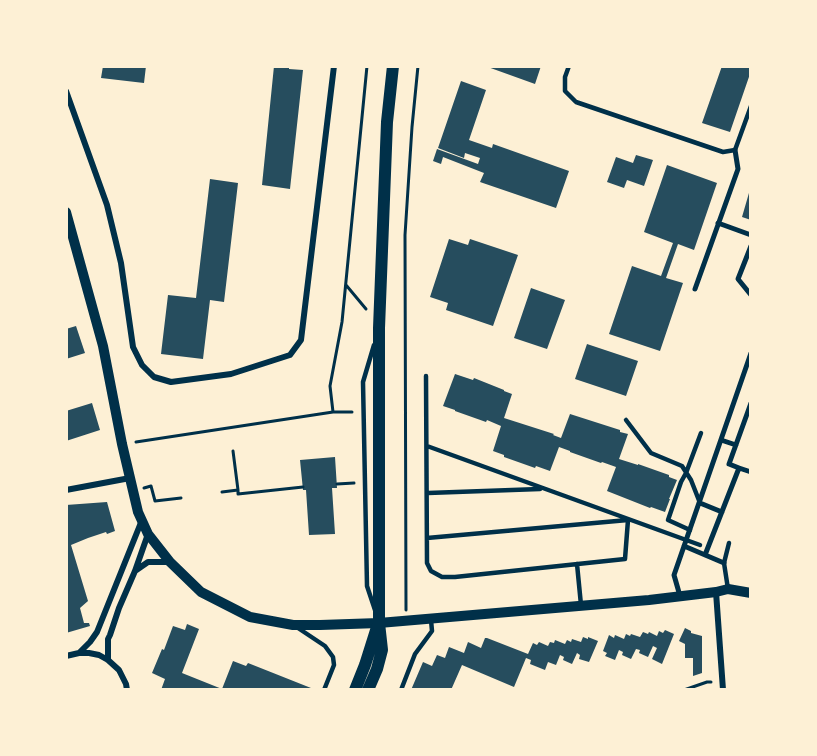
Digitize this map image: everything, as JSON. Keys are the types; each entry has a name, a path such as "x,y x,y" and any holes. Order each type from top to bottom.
{"main road":[{"path":"368,690 382,650 379,623 379,328 387,122 393,66"},
{"path":"355,690 379,623"}],"street":[{"path":"66,91 107,205 121,263 133,347 142,365 154,377 171,382 231,374 290,355 301,339 334,66"},
{"path":"695,289 738,169 735,150"},
{"path":"66,212 103,346 138,512 148,534 170,562 201,592 250,617 293,625 379,623 680,596 728,589 751,593"},
{"path":"718,223 751,235"},
{"path":"751,246 738,279 751,295"},
{"path":"680,596 674,575 751,353"},
{"path":"751,403 729,464 751,472"},
{"path":"721,440 736,446"},
{"path":"705,555 739,468"},
{"path":"66,490 130,478"},
{"path":"700,503 722,512"},
{"path":"79,652 97,632 142,519"},
{"path":"108,660 108,639 148,534"},
{"path":"684,546 724,563"},
{"path":"135,571 148,562 170,562"},
{"path":"716,592 723,690"},
{"path":"66,656 79,652 99,655 108,660 119,670 127,690"}],"lane":[{"path":"569,66 565,77 565,92 576,102 723,152 735,150 751,106"},
{"path":"426,376 427,563 431,571 442,577 455,578 625,559 628,520"},
{"path":"626,420 651,453 682,466 691,480 700,503"},
{"path":"690,530 668,520 701,434"},
{"path":"427,447 700,545"},
{"path":"428,493 543,489"},
{"path":"427,538 628,520"},
{"path":"728,589 724,563 729,543"},
{"path":"577,564 581,605"},
{"path":"401,690 415,654 432,630 431,618"},
{"path":"293,625 325,646 333,657 334,665 324,690"}],"path":[{"path":"333,412 330,386 342,322 367,66"},
{"path":"406,608 405,235 418,66"},
{"path":"346,285 368,312 380,313"},
{"path":"122,444 333,412 352,412"},
{"path":"233,452 238,494 303,487"},
{"path":"337,484 359,483"},
{"path":"133,490 151,486 155,501 181,498"},
{"path":"222,492 238,490"},
{"path":"684,690 707,682 722,682"}],"building":[{"path":"103,66 146,66 144,83 101,78"},
{"path":"274,66 289,66 289,69 303,70 290,189 262,185"},
{"path":"485,66 541,66 535,84"},
{"path":"722,66 751,66 730,132 702,123"},
{"path":"461,81 486,90 469,140 492,148 493,144 569,171 556,208 480,182 484,173 443,157 441,164 433,161 437,149 478,164 480,158 465,153 464,158 438,148"},
{"path":"636,155 653,160 644,186 627,180 624,188 607,182 616,157 633,163"},
{"path":"667,165 717,183 694,250 678,244 666,278 683,283 660,351 609,334 632,266 661,276 673,243 644,232"},
{"path":"210,179 238,183 224,302 210,300 203,359 161,354 168,295 196,298"},
{"path":"751,186 751,220 742,217"},
{"path":"449,239 468,245 470,239 518,255 493,326 446,310 448,303 430,297"},
{"path":"531,288 565,300 547,349 514,338"},
{"path":"76,326 85,353 66,359 66,329"},
{"path":"587,344 638,361 626,396 575,379"},
{"path":"455,374 473,380 474,378 512,394 504,418 561,438 570,414 628,434 619,459 669,475 677,480 665,512 607,491 616,467 602,462 559,447 550,471 536,466 535,468 493,451 501,426 443,406"},
{"path":"92,403 100,430 66,441 66,411"},
{"path":"335,457 337,488 332,488 335,534 309,535 306,490 303,490 300,460"},
{"path":"107,502 115,531 71,545 88,601 80,608 84,623 89,623 90,626 66,633 66,505"},
{"path":"187,624 199,629 182,673 222,689 233,661 246,666 248,663 311,688 310,690 161,690 165,679 152,673 173,626 185,630"},
{"path":"685,628 691,633 702,636 702,673 693,676 693,658 685,658 685,644 679,641"},
{"path":"665,630 674,634 662,664 652,659 657,648 653,646 648,657 636,649 631,659 622,655 623,652 619,650 615,660 605,656 607,653 603,651 609,635 624,639 626,634 640,637 643,632 648,634 649,632 657,636 659,631 663,633"},
{"path":"583,637 598,641 589,662 579,659 580,655 577,653 572,664 563,660 564,657 560,655 556,665 548,662 545,670 530,664 531,660 526,658 514,687 462,665 451,690 411,690 423,662 432,666 437,655 445,658 449,647 464,653 468,642 481,648 487,638 528,654 533,643 537,645 539,642 548,646 555,640 565,644 567,640 571,642 572,639 581,642"}]}
